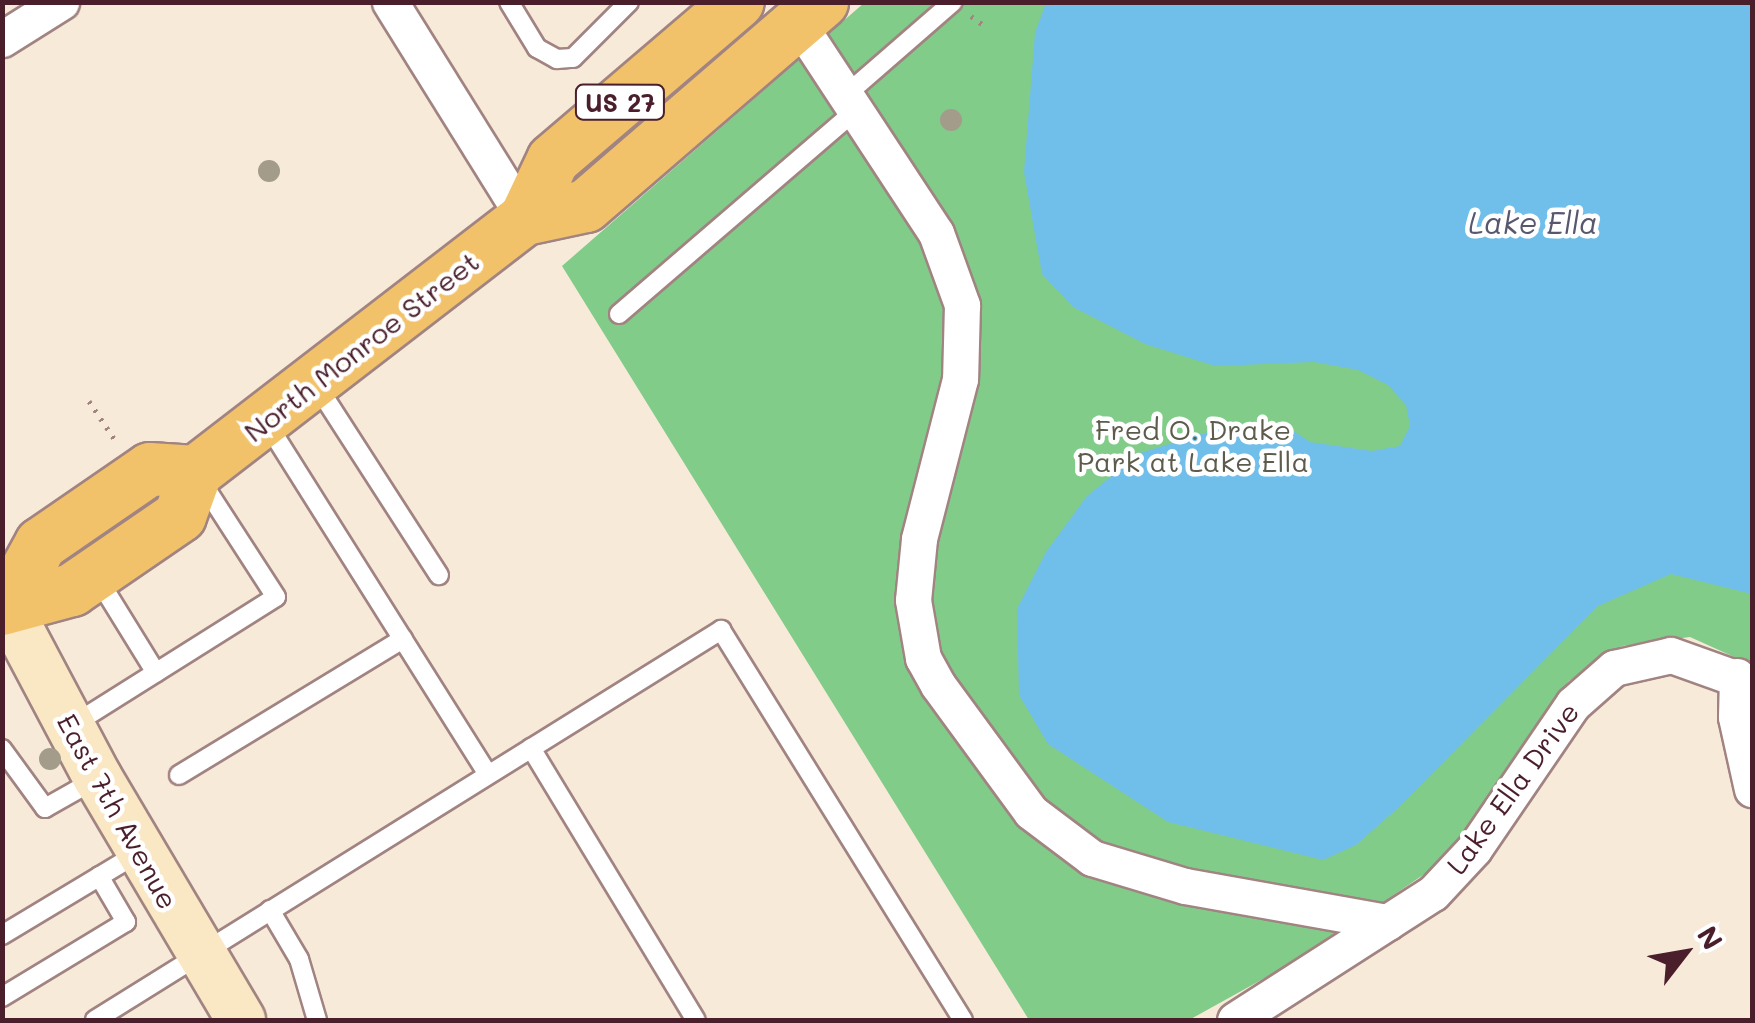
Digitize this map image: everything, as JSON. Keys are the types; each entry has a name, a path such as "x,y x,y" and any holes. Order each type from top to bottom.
{"main road":[{"name":"North Monroe Street","path":"196,472 266,422 524,219 553,160 738,2"},
{"name":"North Monroe Street","path":"524,219 586,206 802,10"},
{"path":"150,469 196,472 180,516 72,590 4,604 41,544 150,469"}],"street":[{"path":"2,38 62,2"},
{"path":"390,2 524,219"},
{"path":"802,10 852,102 936,233 962,304 960,378 919,539 913,600 924,658 938,685 1031,812 1092,858 1185,886 1388,922"},
{"name":"East 7th Avenue","path":"4,604 140,852 241,1020"},
{"name":"Lake Ella Drive","path":"1235,1020 1388,922 1461,865 1589,685 1614,668 1670,655 1745,680"},
{"path":"1745,680 1736,716 1752,789"}],"lane":[{"path":"508,2 537,48 557,59 572,58 629,2"},
{"path":"619,314 852,102 952,2"},
{"path":"315,383 438,575"},
{"path":"266,422 488,774"},
{"path":"71,726 276,596 196,472"},
{"path":"95,574 156,672"},
{"path":"95,1020 721,630 964,1020"},
{"path":"179,775 403,640"},
{"path":"530,748 696,1020"},
{"path":"2,749 45,808 98,778"},
{"path":"2,935 140,852"},
{"path":"2,997 126,922 99,876"},
{"path":"270,910 298,959 317,1020"}],"path":[{"path":"89,401 128,458"}],"green space":[{"name":"Fred O. Drake Park at Lake Ella","path":"864,3 1752,3 1752,665 1690,637 1622,646 1569,681 1442,862 1306,955 1189,1020 1029,1020 562,266"}],"water":[{"name":"Lake Ella","path":"1046,3 1752,3 1752,594 1671,574 1598,606 1398,808 1356,845 1323,860 1168,822 1048,744 1019,695 1017,609 1046,552 1087,496 1140,453 1215,430 1292,430 1310,442 1372,451 1400,446 1410,426 1406,405 1388,385 1358,370 1314,362 1215,366 1145,344 1073,307 1042,274 1024,172 1035,33"}]}
